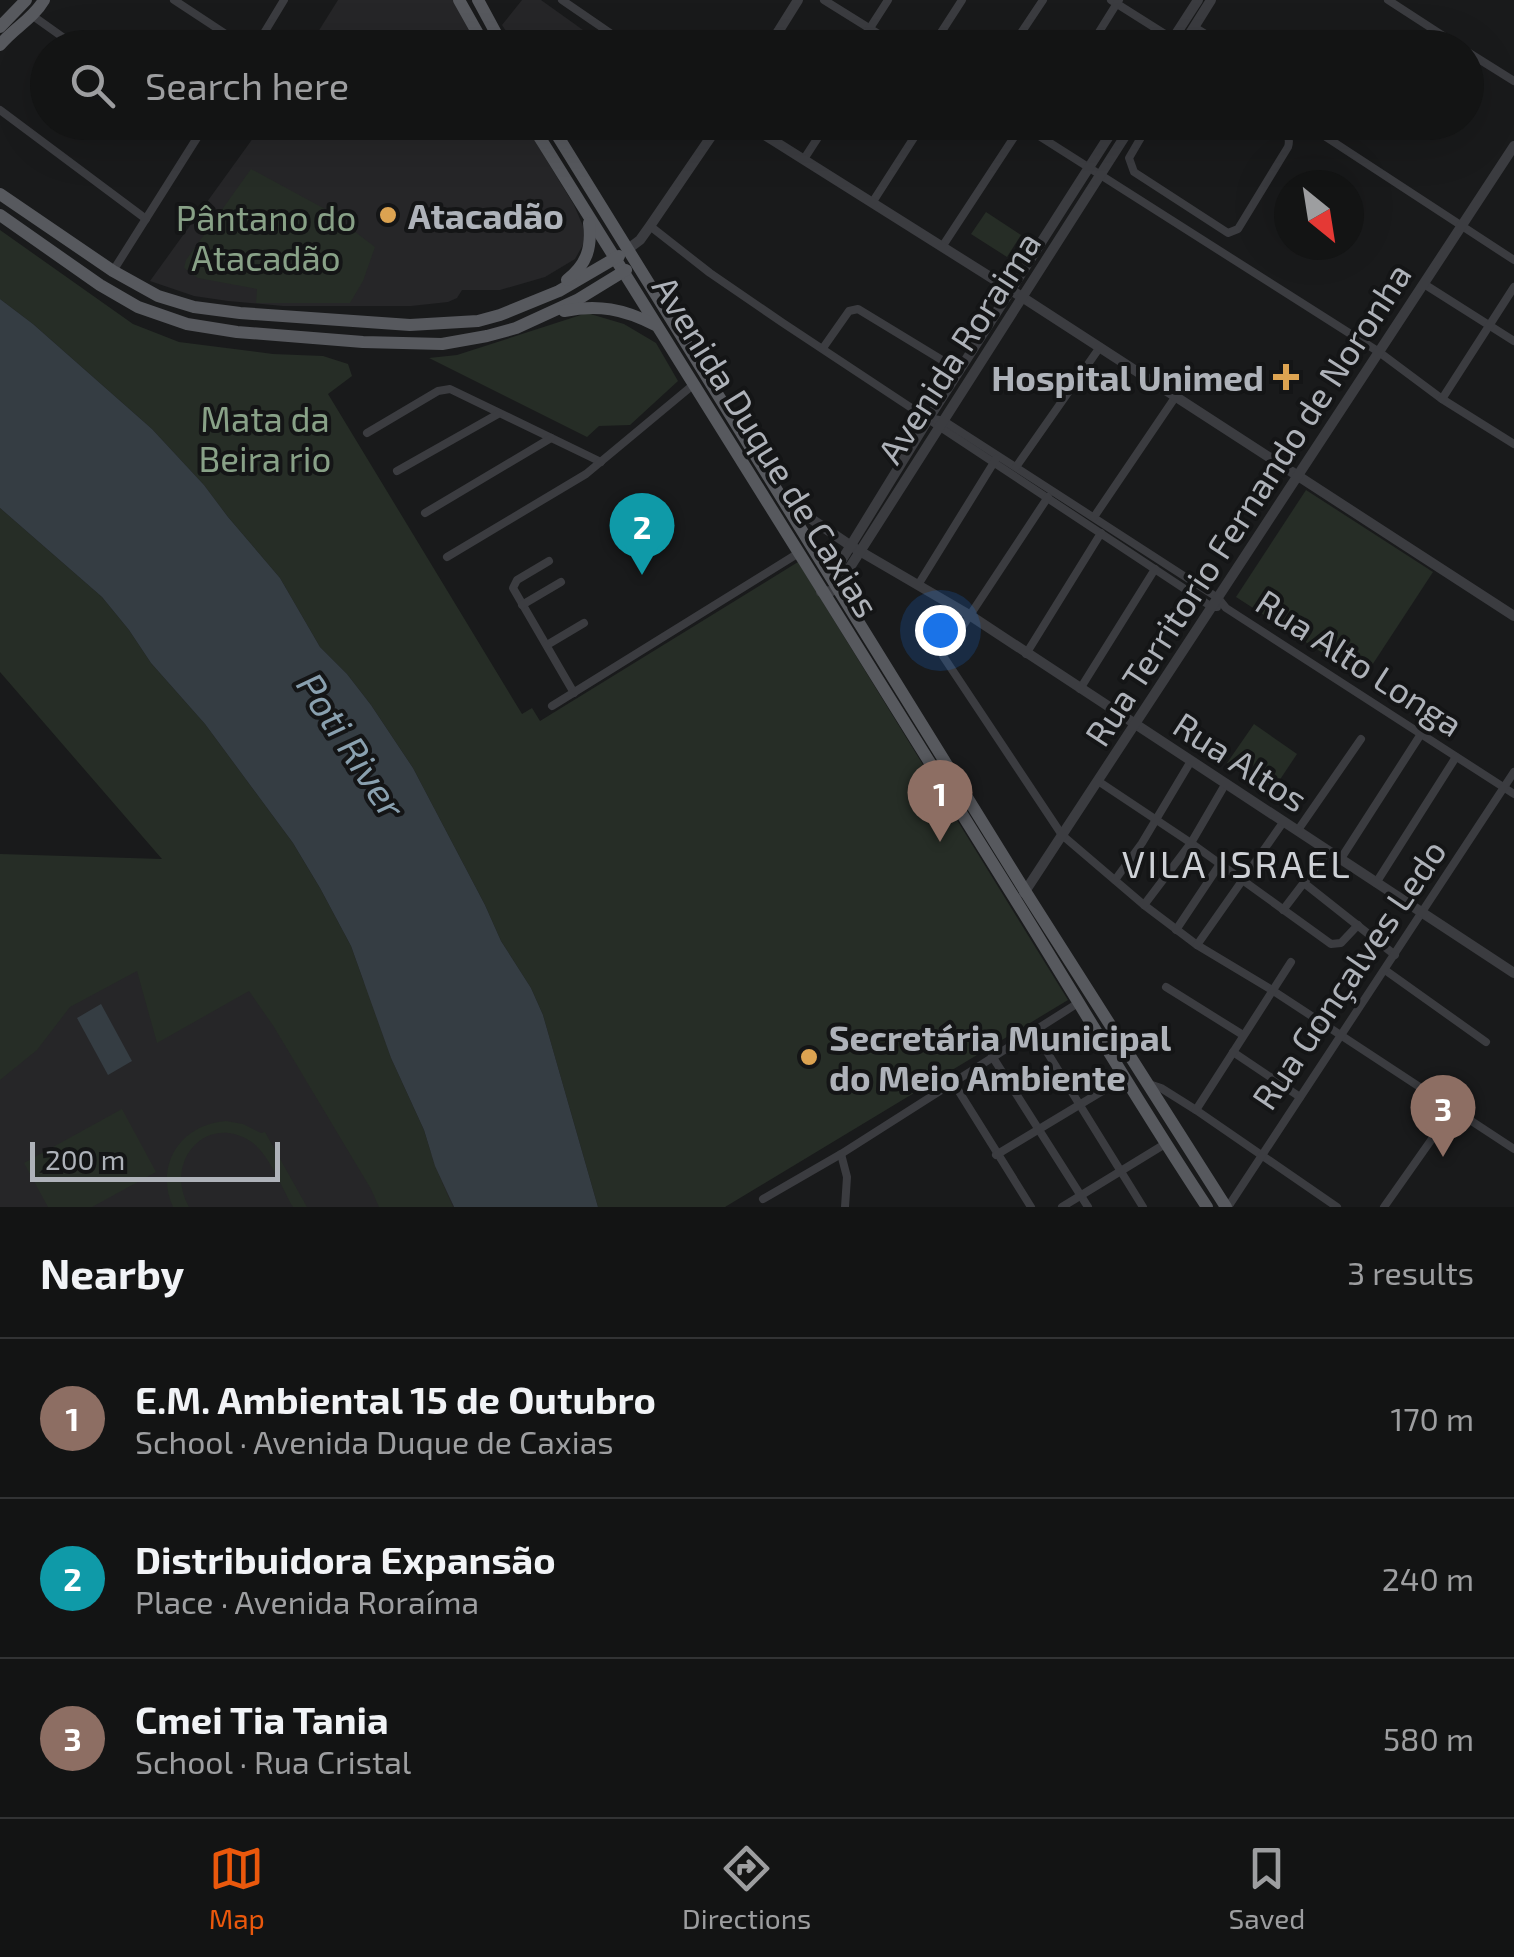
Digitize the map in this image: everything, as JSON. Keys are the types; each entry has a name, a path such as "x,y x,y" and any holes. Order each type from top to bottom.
{"main road":[{"path":"0,27 26,0"},
{"path":"0,45 33,16 44,0"},
{"path":"459,0 476,30"},
{"path":"478,0 494,30"},
{"name":"Avenida Duque de Caxias","path":"541,140 797,554 1227,1207"},
{"name":"Avenida Duque de Caxias","path":"561,140 634,250 835,581 1021,896 1078,1003 1207,1207"},
{"path":"0,194 113,272 158,296 194,307 240,314 410,325 478,321 540,300 634,250"},
{"path":"0,215 138,307 214,329 363,342 442,344 516,328 623,273 634,250"},
{"path":"540,300 574,274 587,258 591,238 588,216"},
{"path":"547,314 605,307 632,313 656,325"}],"street":[{"path":"174,0 219,30"},
{"path":"266,30 284,0"},
{"path":"562,0 606,30"},
{"path":"779,30 798,0"},
{"path":"824,0 873,30"},
{"path":"870,28 888,0"},
{"path":"943,30 962,0"},
{"path":"1024,30 1043,0"},
{"path":"1185,30 1198,0"},
{"path":"1191,30 1211,0"},
{"path":"1388,0 1433,30"},
{"path":"1099,30 1116,1 1157,30"},
{"path":"33,16 53,30"},
{"path":"1194,27 1199,30"},
{"path":"1484,63 1514,81"},
{"path":"0,110 30,132"},
{"path":"40,140 146,219"},
{"path":"113,272 197,140"},
{"path":"634,250 709,140"},
{"path":"773,140 1514,616"},
{"path":"804,159 816,140"},
{"path":"872,204 913,140"},
{"path":"942,246 1009,140"},
{"path":"1046,140 1379,352 1442,399 1512,439"},
{"name":"Avenida Roraima","path":"835,581 929,418 1106,140"},
{"name":"Avenida Roraima","path":"855,548 942,423 1123,140"},
{"path":"1140,140 1129,158 1134,172 1228,234 1238,229 1289,140"},
{"path":"1332,140 1514,260"},
{"name":"Rua Territorio Fernando de Noronha","path":"1021,896 1514,146"},
{"path":"650,226 710,273 942,423"},
{"path":"1424,284 1514,341"},
{"path":"1442,399 1514,287"},
{"path":"822,348 849,312 858,308 960,371"},
{"path":"1016,467 1100,348"},
{"path":"448,557 578,480 693,385"},
{"path":"367,433 450,389 601,462"},
{"path":"1094,517 1176,396"},
{"path":"398,471 498,414"},
{"name":"Rua Alto Longa","path":"942,423 1101,533 1226,608 1514,794"},
{"path":"424,513 551,438"},
{"path":"918,585 996,459"},
{"name":"Rua Alto Longa","path":"996,459 1016,467 1094,517 1215,602"},
{"path":"1048,498 944,652 944,658 1062,835 1197,945 1514,1149"},
{"name":"Rua Altos","path":"784,501 971,616 1514,973"},
{"path":"1026,654 1101,533"},
{"path":"552,706 797,554"},
{"path":"548,561 516,582 514,588 574,693"},
{"path":"1080,690 1155,568"},
{"path":"822,592 832,591 835,581"},
{"path":"522,604 561,582"},
{"path":"546,645 584,623"},
{"path":"1340,860 1421,734"},
{"path":"1298,830 1360,739"},
{"path":"1376,883 1456,757"},
{"path":"1115,880 1157,820 1191,761"},
{"name":"Rua Gonçalves Ledo","path":"1227,1207 1514,772"},
{"path":"1098,781 1332,944 1341,943 1358,925"},
{"path":"1144,905 1192,843 1226,783"},
{"path":"1197,945 1284,820"},
{"path":"1283,910 1328,852"},
{"path":"1176,930 1220,864"},
{"path":"1304,883 1395,955"},
{"path":"1196,1110 1291,962"},
{"path":"1385,970 1486,1042"},
{"path":"1166,986 1242,1035"},
{"path":"764,1199 1078,1003"},
{"path":"1034,1030 1144,1207"},
{"path":"1233,1052 1300,1097"},
{"path":"992,1056 1088,1207"},
{"path":"996,1155 1124,1078"},
{"path":"952,1082 1030,1207"},
{"path":"1148,1084 1196,1110 1337,1207"},
{"path":"1384,1207 1453,1109"},
{"path":"1062,1207 1165,1144"},
{"path":"840,1154 847,1177 845,1207"}],"shaded area":[{"path":"338,0 453,0 470,30 319,30"},
{"path":"522,0 541,0 583,30 505,30 502,25"},
{"name":"Atacadão","path":"252,140 534,140 583,226 584,243 575,259 545,277 500,290 462,290 448,302 411,306 283,306 194,296 150,281"},
{"path":"0,871 365,982 391,1058 454,1207 0,1207"}],"green space":[{"name":"Pântano do Atacadão","path":"251,169 325,209 375,247 350,303 256,303 257,289 198,278 184,268"},
{"path":"986,212 1021,235 1007,257 971,234"},
{"name":"Mata da Beira rio","path":"0,230 133,324 179,342 323,356 348,364 352,376 328,394 522,714 532,708 540,721 798,562 1068,1000 725,1207 598,1207 543,1015 413,768 371,705 320,647 280,578 204,485 152,429 0,299"},
{"path":"587,313 624,324 656,343 678,381 630,425 599,426 587,437 429,358 457,355"},
{"path":"1306,490 1433,572 1363,679 1236,597"},
{"path":"0,508 102,597 151,663 205,724 293,843 351,946 391,1058 453,1207 379,1207 249,991 157,1043 137,971 70,1007 37,1050 0,1080 0,854 162,859 0,672"},
{"path":"1254,724 1297,754 1271,793 1227,763"},
{"path":"122,1109 156,1172 92,1207 48,1207 24,1163"},
{"path":"226,1121 265,1132 307,1207 293,1207 257,1146 234,1134 219,1133 194,1146 182,1173 182,1190 189,1207 173,1207 167,1176 176,1149 196,1130"}],"water":[{"name":"Poti River","path":"0,299 152,429 204,485 280,578 320,647 371,705 413,768 543,1015 598,1207 454,1207 391,1058 351,946 293,843 205,724 151,663 102,597 0,508"},
{"path":"101,1004 132,1061 108,1075 77,1018"}],"place":[{"name":"Atacadão","path":"388,215"},
{"name":"Hospital Unimed","path":"1286,377"},
{"name":"Distribuidora Expansão","path":"642,575"},
{"name":"E.M. Ambiental 15 de Outubro","path":"940,842"},
{"name":"Secretária Municipal do Meio Ambiente","path":"809,1057"},
{"name":"Cmei Tia Tania","path":"1443,1157"}],"district":[{"name":"VILA ISRAEL","path":"1237,863"}]}
